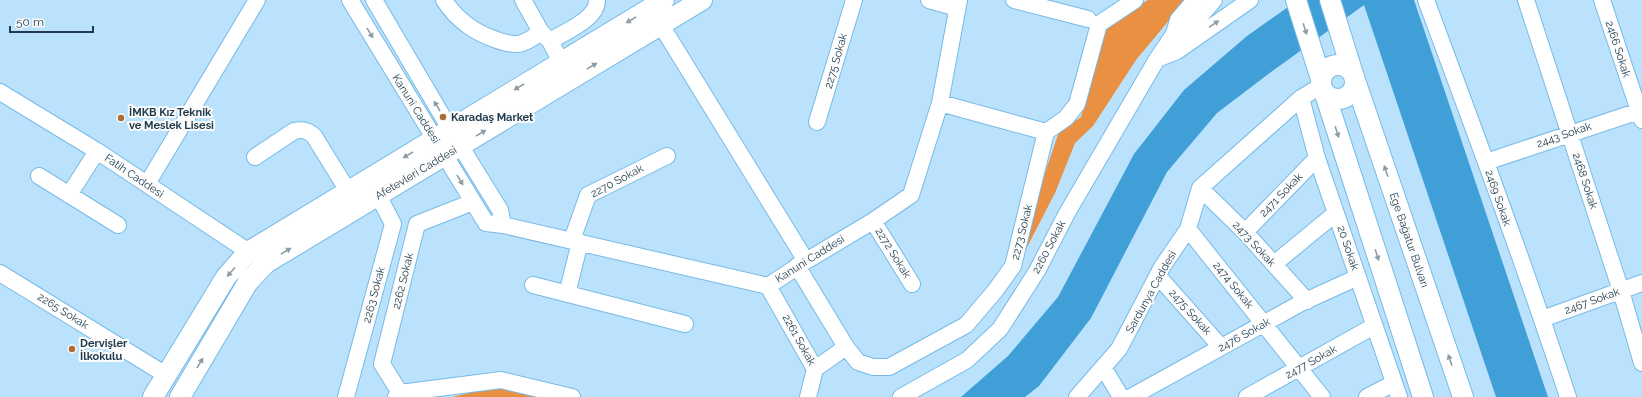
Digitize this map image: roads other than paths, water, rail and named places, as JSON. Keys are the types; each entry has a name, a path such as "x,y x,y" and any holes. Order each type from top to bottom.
{"main road":[{"name":"Afetevleri Caddesi","path":"153,397 226,277 248,252 348,191 447,142 661,25 702,0"},
{"path":"1296,0 1423,397"},
{"name":"Ege Bağatur Bulvarı","path":"1330,0 1354,77 1463,397"},
{"name":"Afetevleri Caddesi","path":"183,396 248,282 266,263 378,196 447,142 561,62 653,3"},
{"path":"1331,66 1342,66 1354,77 1352,94 1347,97 1336,100 1323,87 1326,70 1331,66"}],"street":[{"path":"147,184 257,0"},
{"name":"Kanuni Caddesi","path":"350,0 447,142 500,210 503,225"},
{"name":"Kanuni Caddesi","path":"374,0 447,142 473,202 486,223 503,225 576,241 768,286 802,263 873,221 911,195 940,103 958,4"},
{"path":"444,0 449,9 470,27 488,37 508,43 521,44 546,37 590,17 595,10 597,0"},
{"name":"2275 Sokak","path":"818,122 854,0"},
{"path":"929,0 958,4"},
{"path":"1014,0 1088,19"},
{"path":"940,103 1046,132 1066,118 1077,104 1099,24 1135,0"},
{"name":"2260 Sokak","path":"901,397 967,360 1000,329 1037,271 1067,213 1157,59 1174,34 1178,20 1195,0"},
{"path":"1174,34 1189,29 1214,0"},
{"path":"1157,59 1177,51 1250,0"},
{"name":"2469 Sokak","path":"1426,0 1486,162 1568,397"},
{"name":"2468 Sokak","path":"1526,0 1621,291 1642,363"},
{"name":"2466 Sokak","path":"1602,0 1641,114"},
{"path":"526,1 561,62"},
{"name":"2273 Sokak","path":"661,25 802,263 846,347 858,362 873,367 888,368 966,325 995,291 1013,266 1046,132"},
{"path":"1200,188 1301,98 1323,87"},
{"name":"Fatih Caddesi","path":"0,92 97,151 266,263"},
{"name":"20 Sokak","path":"1301,98 1317,158 1396,390"},
{"name":"2443 Sokak","path":"1486,162 1570,133 1641,114"},
{"path":"255,157 294,131 308,131 316,140 348,191"},
{"path":"69,196 97,151"},
{"name":"2270 Sokak","path":"567,294 576,241 588,195 667,156"},
{"name":"2471 Sokak","path":"1245,232 1317,158"},
{"path":"39,176 118,226"},
{"name":"Sardunya Caddesi","path":"1077,397 1119,349 1158,276 1188,229 1200,188"},
{"name":"2473 Sokak","path":"1200,188 1245,232 1307,301"},
{"path":"378,196 393,224 417,224 473,202"},
{"path":"1274,264 1336,213"},
{"name":"2272 Sokak","path":"873,221 912,284"},
{"name":"2263 Sokak","path":"346,397 393,224"},
{"name":"2262 Sokak","path":"398,395 382,364 417,224"},
{"name":"2474 Sokak","path":"1188,229 1322,397"},
{"name":"2265 Sokak","path":"0,272 166,375"},
{"name":"2475 Sokak","path":"1158,276 1221,348"},
{"name":"2476 Sokak","path":"1131,397 1307,301 1358,277"},
{"name":"2467 Sokak","path":"1542,319 1642,284"},
{"path":"533,285 685,324"},
{"name":"2261 Sokak","path":"768,286 815,369 808,397"},
{"name":"2477 Sokak","path":"1247,397 1374,326"},
{"path":"815,369 846,347"},
{"path":"1103,367 1121,397"},
{"path":"398,395 501,380 572,397"},
{"path":"1367,397 1396,390"}],"water":[{"path":"1298,0 1414,0 1548,397 1496,397 1364,5 1217,113 1167,172 1091,318 1039,386 1025,397 961,397 1008,356 1058,297 1134,154 1184,90 1247,36"}],"place":[{"name":"Karadaş Market","path":"443,117"},
{"name":"İMKB Kız Teknik ve Meslek Lisesi","path":"121,118"},
{"name":"Dervişler İlkokulu","path":"72,349"}]}
